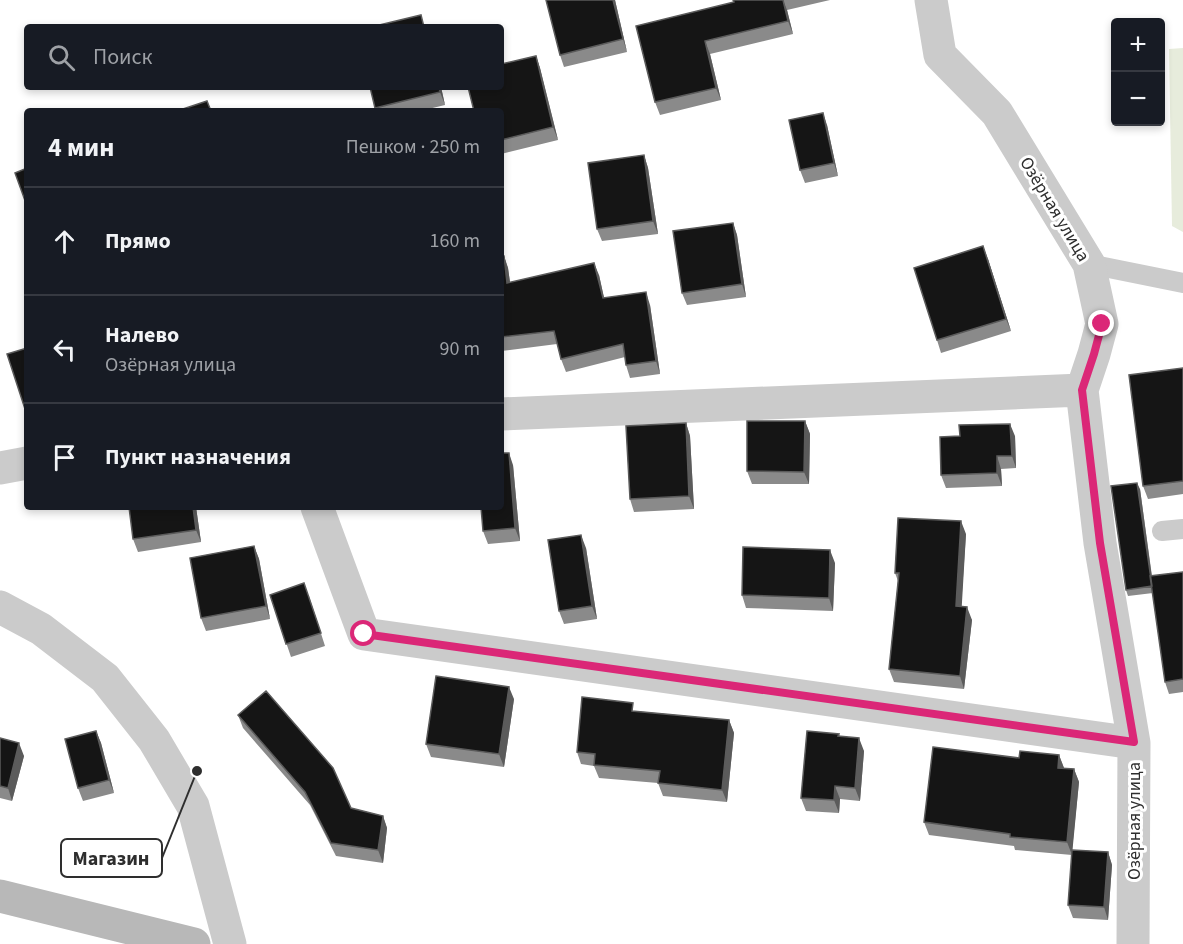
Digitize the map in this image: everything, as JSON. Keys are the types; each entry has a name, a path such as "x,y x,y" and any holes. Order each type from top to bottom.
{"main road":[{"path":"0,896 142,938 194,944"}],"street":[{"name":"Озёрная улица","path":"931,0 940,55 998,113 1089,264 1102,324 1082,390 1100,543 1134,742 1133,944"},
{"path":"504,414 1082,390"},
{"path":"0,468 24,464"},
{"path":"318,510 364,634 1134,742"},
{"path":"0,607 41,630 105,678 154,740 193,807 230,944"}],"lane":[{"path":"1089,264 1183,283"},
{"path":"1162,531 1183,529"}],"green space":[{"path":"1183,48 1183,232 1172,226 1169,49"}],"building":[{"path":"546,0 613,0 623,39 560,55"},
{"path":"733,0 783,0 788,21 705,41 716,88 655,102 636,26 734,2"},
{"path":"421,15 423,24 384,24"},
{"path":"536,56 553,127 504,139 504,108 473,108 469,90 504,90 504,63"},
{"path":"371,90 440,90 440,92 375,108"},
{"path":"207,101 210,108 186,108"},
{"path":"823,113 834,163 800,170 789,120"},
{"path":"644,155 653,221 597,229 588,163"},
{"path":"24,169 24,198 15,173"},
{"path":"733,223 742,284 682,293 673,231"},
{"path":"983,246 1006,319 937,340 914,268"},
{"path":"504,256 507,283 594,263 603,298 646,292 656,361 626,365 623,344 561,359 554,331 504,337"},
{"path":"24,349 24,406 7,354"},
{"path":"1183,368 1183,481 1143,486 1129,375"},
{"path":"747,421 805,421 804,472 747,471"},
{"path":"686,423 689,496 630,499 626,426"},
{"path":"1010,424 1012,456 997,456 997,473 941,475 940,437 960,436 959,425"},
{"path":"504,453 509,453 515,528 483,531 481,510 504,510"},
{"path":"1137,483 1152,586 1126,590 1111,486"},
{"path":"129,510 193,510 196,530 133,539"},
{"path":"898,518 961,521 956,606 967,607 960,676 889,669 899,573 895,573"},
{"path":"581,535 592,606 559,611 548,540"},
{"path":"254,546 266,606 201,618 190,558"},
{"path":"743,547 830,550 829,598 742,595"},
{"path":"1183,572 1183,679 1165,682 1150,576"},
{"path":"304,583 321,633 286,644 270,595"},
{"path":"436,676 509,687 499,754 426,744"},
{"path":"266,691 333,768 351,808 383,816 378,850 331,843 305,792 238,715"},
{"path":"582,697 633,703 632,711 729,720 722,790 658,783 660,771 594,765 595,754 577,752"},
{"path":"96,731 109,780 78,788 65,739"},
{"path":"807,731 859,738 855,788 835,786 834,800 801,798"},
{"path":"0,738 19,743 8,788 0,786"},
{"path":"933,747 1019,758 1020,751 1059,755 1058,768 1074,769 1067,842 1010,837 1010,834 924,822"},
{"path":"1072,850 1108,852 1104,907 1068,905"}],"place":[{"name":"Магазин","path":"197,771"}],"route":[{"path":"364,634 1134,742 1100,543 1082,390 1102,324"}]}
